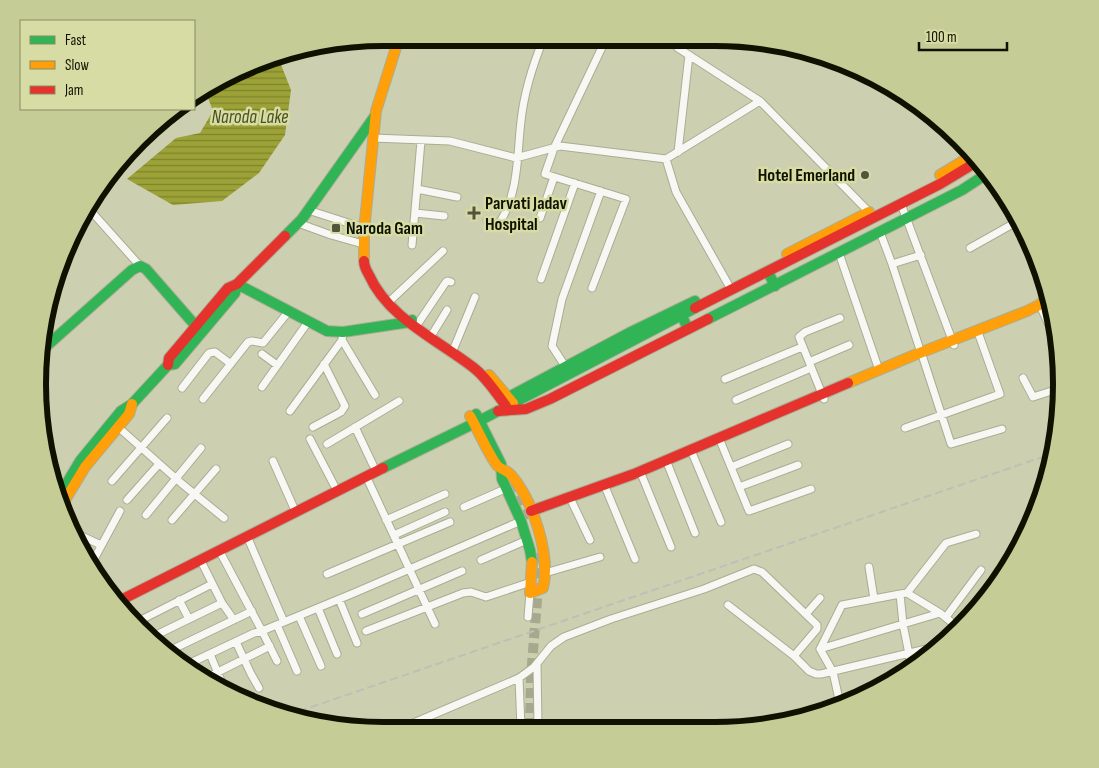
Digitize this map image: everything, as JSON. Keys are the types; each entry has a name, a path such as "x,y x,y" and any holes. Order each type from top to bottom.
{"street":[{"path":"396,46 378,101 378,115 364,228 364,265 371,281 386,302 433,332 494,379 505,404"},
{"path":"63,489 80,461 123,408 132,404 168,365 175,364 228,288 237,284 298,223 308,210 353,146 378,115 401,46"},
{"path":"487,220 498,223 502,219 510,197 518,166 521,120 530,71 540,46"},
{"path":"592,288 626,199 545,174 554,148 603,46"},
{"path":"676,46 760,101 869,212"},
{"path":"678,152 689,55"},
{"path":"353,146 364,146 374,142 450,141 518,157 560,146 666,159 760,101"},
{"path":"412,244 421,140"},
{"path":"374,142 369,261 376,280 391,300 414,321 487,381 505,404 526,409 775,286 962,190 982,177"},
{"path":"666,159 676,192 728,284"},
{"path":"505,404 565,366 918,188 967,159"},
{"path":"118,592 373,465 505,404 680,308 768,272 940,184 972,165"},
{"path":"540,218 554,177"},
{"path":"541,280 575,183"},
{"path":"417,189 457,196"},
{"path":"565,366 552,346 562,299 601,191"},
{"path":"901,204 953,342"},
{"path":"308,210 364,228"},
{"path":"92,213 199,329"},
{"path":"415,213 444,216"},
{"path":"298,223 363,244"},
{"path":"970,248 1012,224"},
{"path":"880,232 951,444 1002,429"},
{"path":"391,300 443,251"},
{"path":"839,253 879,370"},
{"path":"892,264 921,255"},
{"path":"49,344 132,270 140,266"},
{"path":"768,272 775,286"},
{"path":"237,284 308,322 343,336 414,321 446,282 452,282"},
{"path":"454,348 475,297"},
{"path":"533,514 720,441 1027,311 1042,302"},
{"path":"680,308 688,329"},
{"path":"433,332 447,310"},
{"path":"953,342 1020,321 1042,310 1046,319"},
{"path":"203,399 249,342 261,343 265,341 289,311"},
{"path":"823,397 799,337 805,332 840,318"},
{"path":"262,387 308,322"},
{"path":"905,428 994,398 1000,394 979,335"},
{"path":"290,411 343,336"},
{"path":"343,336 375,395"},
{"path":"736,400 849,346"},
{"path":"726,379 802,347"},
{"path":"182,388 209,353 215,352 230,364"},
{"path":"262,354 278,365"},
{"path":"823,397 879,370 922,355"},
{"path":"313,427 341,412 345,406 324,364"},
{"path":"1023,378 1032,398 1053,391"},
{"path":"327,444 399,402"},
{"path":"66,498 85,467 129,414 132,404"},
{"path":"112,481 167,418"},
{"path":"475,418 501,464 502,479 508,486 527,540 532,559 528,617"},
{"path":"123,599 366,476 475,418"},
{"path":"118,427 176,479 224,518"},
{"path":"355,427 373,465"},
{"path":"310,439 334,485"},
{"path":"533,514 572,502 642,476 693,455 720,441"},
{"path":"720,441 749,511 811,489"},
{"path":"731,467 788,444"},
{"path":"146,515 201,448"},
{"path":"693,455 721,522"},
{"path":"273,461 292,506"},
{"path":"127,500 159,464"},
{"path":"668,465 695,532"},
{"path":"739,487 798,465"},
{"path":"172,520 216,469"},
{"path":"501,469 509,474 533,514 544,550 545,573 543,588 530,593"},
{"path":"366,476 435,624"},
{"path":"642,476 671,547"},
{"path":"464,507 508,486"},
{"path":"606,489 635,560"},
{"path":"386,520 445,494"},
{"path":"572,502 590,540"},
{"path":"94,558 120,511"},
{"path":"394,535 445,512"},
{"path":"192,662 521,521"},
{"path":"327,574 450,522"},
{"path":"910,660 903,624 903,594 946,542 976,534"},
{"path":"83,536 101,545"},
{"path":"247,536 297,671"},
{"path":"481,560 527,540"},
{"path":"219,550 277,661"},
{"path":"545,573 600,556"},
{"path":"200,559 222,603 234,620"},
{"path":"869,567 874,599"},
{"path":"416,722 519,678 537,664 551,646 564,637 611,619 704,589 754,569 762,572 816,623 817,627 794,656"},
{"path":"820,649 903,624 943,615 981,570"},
{"path":"362,614 462,571"},
{"path":"366,631 466,592 486,597 531,582"},
{"path":"142,619 212,584"},
{"path":"820,649 842,605 903,594 943,615 953,624"},
{"path":"806,614 820,598"},
{"path":"179,600 190,619"},
{"path":"339,600 357,643"},
{"path":"157,635 222,603"},
{"path":"728,605 794,656 812,673 833,672 923,650"},
{"path":"318,608 337,654"},
{"path":"174,649 252,611"},
{"path":"299,616 321,666"},
{"path":"236,642 259,688"},
{"path":"212,675 270,646"},
{"path":"820,649 833,672 839,698"},
{"path":"210,654 221,680"},
{"path":"537,664 538,722"},
{"path":"519,678 521,722"}],"water":[{"name":"Naroda Lake","path":"280,63 291,90 285,135 259,173 222,201 173,205 127,179 176,138 200,133 213,111 207,96 235,81"}],"tunnel":[{"path":"510,483 531,521"},
{"path":"530,722 531,677 540,549"}],"railway":[{"path":"300,711 1045,456"}],"traffic: fast":[{"path":"285,236 302,219 375,116"},
{"path":"708,319 962,190 982,177"},
{"path":"49,344 132,270 140,266 146,269 201,332"},
{"path":"768,272 775,286"},
{"path":"237,284 327,331 343,332 410,322 412,320"},
{"path":"63,489 80,461 121,411 132,404 168,365 175,364 235,293 237,284"},
{"path":"503,400 629,333 695,301"},
{"path":"383,468 479,421 695,308"},
{"path":"682,316 688,329"},
{"path":"476,414 501,464 502,479 521,521 532,562"}],"traffic: slow":[{"path":"364,261 364,231 376,111 396,46"},
{"path":"940,175 967,159"},
{"path":"787,254 869,212"},
{"path":"848,383 1027,311 1042,302"},
{"path":"489,375 513,403"},
{"path":"66,498 85,467 129,414 132,404"},
{"path":"470,416 496,464 509,473 519,486 533,513 542,545 545,575 543,588 530,593 532,562"}],"traffic: jam":[{"path":"695,308 940,184 972,165"},
{"path":"168,365 169,358 228,288 237,284 285,236"},
{"path":"364,261 366,270 377,290 388,304 415,327 479,372 506,406"},
{"path":"498,411 526,409 550,399 708,319"},
{"path":"531,511 634,474 848,383"},
{"path":"123,599 383,468"}],"place":[{"name":"Hotel Emerland","path":"865,175"},
{"name":"Parvati Jadav Hospital","path":"474,213"},
{"name":"Naroda Gam","path":"336,228"}]}
